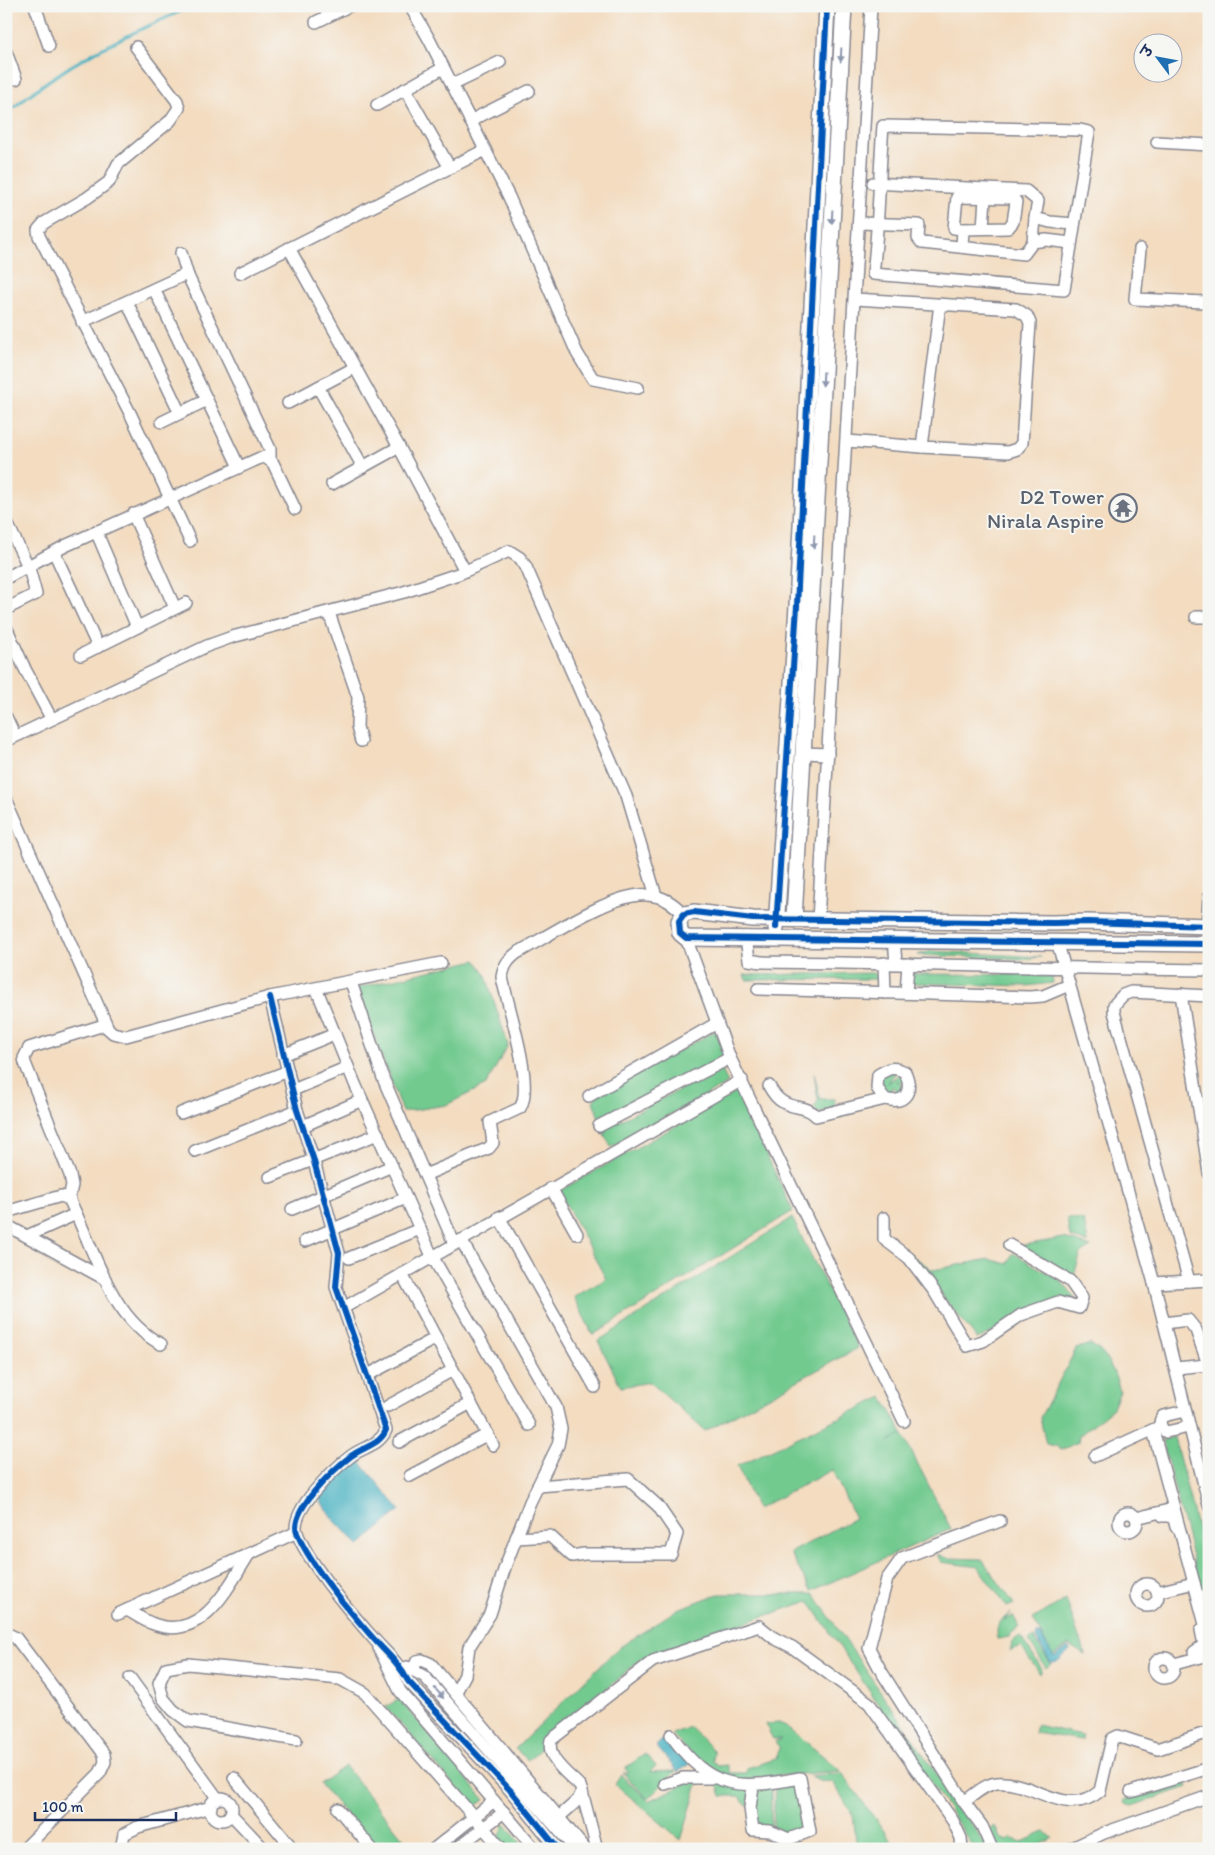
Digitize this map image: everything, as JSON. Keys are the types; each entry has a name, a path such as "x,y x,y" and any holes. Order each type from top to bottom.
{"street":[{"path":"35,6 49,46"},
{"path":"316,22 349,6"},
{"path":"410,6 430,39 443,68 510,197 577,353 593,379 638,388"},
{"path":"775,938 797,606 828,6"},
{"path":"794,920 844,6"},
{"path":"818,920 871,6"},
{"path":"136,47 177,101 179,108 170,121 118,164 109,182 87,198 44,223 38,230 41,242 131,415 190,541"},
{"path":"6,52 16,79"},
{"path":"452,85 500,62"},
{"path":"377,105 443,68"},
{"path":"405,89 450,168"},
{"path":"470,121 529,91"},
{"path":"883,126 1089,132 1090,137 1064,290 873,274 879,224 879,183 883,126"},
{"path":"1157,142 1209,145"},
{"path":"240,273 485,150"},
{"path":"859,223 919,226 918,238 922,243 1024,254 1033,242 1038,201 1026,191 861,182"},
{"path":"957,197 985,198 1013,198 1016,202 1013,222 1008,228 954,228 957,197"},
{"path":"983,228 985,198"},
{"path":"1035,218 1050,222 1074,224"},
{"path":"962,247 963,229"},
{"path":"1033,242 1046,240 1071,243"},
{"path":"289,248 399,447 465,572"},
{"path":"1140,250 1135,299 1205,302 1209,300"},
{"path":"181,253 188,276 270,449 270,459 295,509"},
{"path":"82,322 184,274 188,276"},
{"path":"154,289 238,467"},
{"path":"847,441 1013,451 1022,443 1030,323 1027,316 1016,309 855,299"},
{"path":"127,302 180,413"},
{"path":"922,447 940,304"},
{"path":"288,403 354,368"},
{"path":"318,387 363,467"},
{"path":"162,422 207,400"},
{"path":"332,484 399,447"},
{"path":"6,578 29,568 54,552 133,514 260,458 270,459"},
{"path":"81,655 180,606 133,514"},
{"path":"6,522 29,568 36,594 6,609"},
{"path":"96,531 138,627"},
{"path":"6,717 11,738 207,646 239,635 404,592 465,572 509,551 520,558 526,567 626,796 656,896"},
{"path":"54,552 98,647"},
{"path":"329,613 358,697 357,727 361,741"},
{"path":"1196,617 1209,617"},
{"path":"6,627 25,669 51,718"},
{"path":"803,753 828,754"},
{"path":"6,798 107,1026 113,1033 126,1036 270,997 317,990 441,963"},
{"path":"425,1175 489,1148 494,1138 490,1122 520,1108 523,1103 523,1072 520,1049 502,977 503,968 508,960 517,953 607,905 631,897 656,896 671,902 684,914"},
{"path":"904,1421 730,1058 686,938 680,933 679,920 684,914 694,912 794,920 1088,922 1208,926 1209,897"},
{"path":"686,938 1209,944"},
{"path":"746,938 747,956 752,961 890,963 1064,969 1209,970"},
{"path":"884,992 894,940"},
{"path":"1057,941 1154,1282 1189,1427 1207,1490 1209,1505"},
{"path":"906,993 908,964"},
{"path":"351,982 383,1078 425,1175 458,1242 556,1407 561,1429 558,1445 516,1538 490,1614 469,1647 465,1675 456,1692"},
{"path":"758,989 1036,997 1053,993 1069,985"},
{"path":"317,990 362,1100 432,1256 529,1425"},
{"path":"1189,1281 1114,1012 1114,1005 1117,1000 1130,992 1209,996"},
{"path":"1181,994 1209,1172"},
{"path":"270,997 297,1110 313,1158 339,1253 336,1287 345,1307 386,1430 384,1436 351,1456 308,1499 298,1514 295,1525 297,1532 306,1551 377,1642 400,1665 408,1681 510,1790 558,1849"},
{"path":"589,1096 717,1023"},
{"path":"107,1026 99,1026 36,1045 29,1048 24,1058 70,1175 72,1185 69,1199 105,1279 114,1297 126,1312 150,1337 161,1344"},
{"path":"283,1054 335,1034"},
{"path":"599,1126 730,1058"},
{"path":"293,1090 348,1067"},
{"path":"181,1113 288,1071"},
{"path":"345,1307 499,1217 742,1080"},
{"path":"769,1086 780,1101 793,1108 811,1111 816,1116 885,1099"},
{"path":"303,1126 362,1100"},
{"path":"195,1151 297,1110"},
{"path":"270,1177 313,1158 378,1134"},
{"path":"292,1209 392,1166"},
{"path":"551,1188 577,1234"},
{"path":"6,1212 61,1196 69,1199"},
{"path":"305,1241 406,1198"},
{"path":"27,1236 76,1214"},
{"path":"499,1217 595,1387"},
{"path":"884,1218 884,1239 909,1258 934,1291 967,1346 983,1341 1021,1315 1058,1302 1079,1308 1082,1298 1070,1281 1009,1245"},
{"path":"6,1225 105,1279"},
{"path":"349,1258 420,1229"},
{"path":"402,1274 491,1439 410,1476"},
{"path":"1154,1282 1209,1280"},
{"path":"1164,1323 1188,1320 1196,1330 1208,1366 1176,1368"},
{"path":"368,1375 436,1338"},
{"path":"388,1406 453,1370"},
{"path":"398,1442 471,1403"},
{"path":"1185,1411 1163,1416 1157,1428 1204,1645 1194,1652"},
{"path":"1095,1456 1157,1428 1168,1432 1189,1427"},
{"path":"516,1538 550,1536 572,1556 584,1554 671,1554 677,1534 658,1506 628,1479 538,1486"},
{"path":"1136,1518 1174,1509"},
{"path":"1163,1516 1169,1516 1174,1519 1191,1584 1209,1638"},
{"path":"992,1849 982,1826 964,1802 873,1658 869,1648 887,1578 902,1558 1000,1521"},
{"path":"249,1554 220,1601 200,1621 173,1628 152,1624 123,1612 249,1554 297,1532"},
{"path":"1157,1592 1191,1584"},
{"path":"597,1849 580,1786 552,1757 549,1748 551,1740 653,1661 759,1626 774,1638 792,1646 869,1703 953,1821 961,1838 962,1849"},
{"path":"6,1633 16,1638 104,1754 105,1762 100,1773 24,1849"},
{"path":"377,1642 400,1691 535,1849"},
{"path":"1174,1664 1209,1655"},
{"path":"413,1669 417,1661 426,1660 456,1692 585,1849"},
{"path":"296,1740 188,1721 173,1710 163,1698 158,1683 166,1668 188,1664 340,1679 354,1685 365,1693 502,1849"},
{"path":"400,1665 413,1669 425,1677 575,1849"},
{"path":"130,1678 214,1803 212,1814 218,1819 225,1819 231,1814"},
{"path":"964,1802 987,1786 996,1783 1010,1784 1073,1803 1095,1795 1100,1791 1112,1739 1118,1736 1158,1749 1209,1732"},
{"path":"671,1735 686,1757 721,1781"},
{"path":"478,1756 488,1748"},
{"path":"1131,1792 1209,1768"},
{"path":"664,1784 683,1778 712,1777 721,1781 753,1786 800,1778 810,1831 789,1839 770,1831 753,1830 750,1808 753,1786"},
{"path":"234,1778 293,1849"},
{"path":"559,1817 578,1800 582,1792"},
{"path":"1070,1849 1104,1833 1209,1796"},
{"path":"121,1849 124,1834 138,1827 225,1799 231,1803 231,1814 264,1849"},
{"path":"434,1849 494,1801"},
{"path":"338,1810 372,1849"},
{"path":"456,1849 504,1812"}],"green space":[{"path":"932,951 1041,957 1025,959 917,955"},
{"path":"476,960 485,973 508,1045 486,1085 446,1105 402,1112 357,988"},
{"path":"873,973 879,979 746,980 744,975"},
{"path":"912,974 1052,975 1053,983 1026,986 912,983"},
{"path":"715,1031 726,1056 600,1121 593,1101 598,1095"},
{"path":"721,1068 728,1083 611,1147 602,1130"},
{"path":"898,1069 888,1083 901,1073 908,1084 897,1081 907,1090 892,1100 895,1088 892,1087 888,1098 881,1094 879,1077"},
{"path":"814,1073 820,1099 835,1099 834,1109 817,1113 814,1107 818,1101"},
{"path":"737,1092 793,1211 593,1335 574,1297 606,1279 559,1191"},
{"path":"792,1218 858,1348 705,1431 650,1382 621,1387 598,1341"},
{"path":"1067,1218 1084,1221 1088,1243 1070,1237"},
{"path":"1064,1238 1091,1247 1081,1253 1073,1278 1019,1246"},
{"path":"908,1253 933,1270 989,1259 1007,1264 1013,1253 1060,1280 1075,1298 977,1339"},
{"path":"1090,1344 1110,1364 1120,1391 1113,1408 1079,1436 1078,1442 1061,1450 1056,1446 1046,1444 1040,1418 1076,1349"},
{"path":"883,1397 903,1434 889,1441 903,1435 951,1529 811,1591 790,1553 855,1518 832,1470 757,1509 737,1466"},
{"path":"1174,1437 1209,1574 1209,1622 1162,1440"},
{"path":"937,1554 947,1558 982,1559 1014,1604 1007,1607 978,1567 941,1562"},
{"path":"718,1594 814,1594 988,1849 975,1849 809,1601 643,1657 528,1760 515,1749 617,1649 678,1609"},
{"path":"1066,1599 1085,1655 1069,1645 1053,1656 1033,1619"},
{"path":"1011,1613 1004,1621 1013,1616 1020,1627 1009,1635 1010,1637 997,1639 999,1624"},
{"path":"1020,1636 1042,1669 1040,1674 1021,1647 1010,1651 1013,1641"},
{"path":"1033,1637 1051,1664 1046,1668 1029,1641"},
{"path":"399,1699 485,1800 473,1807 386,1707"},
{"path":"779,1723 788,1727 841,1771 775,1776 735,1782 700,1764 672,1734 690,1727 714,1751 713,1761 718,1766 727,1765 730,1773 746,1773 747,1768 776,1759 780,1748 775,1742 781,1739 773,1739 765,1724"},
{"path":"1036,1725 1082,1735 1082,1740 1034,1733"},
{"path":"645,1754 656,1766 650,1772 676,1771 648,1799 623,1773 628,1773 625,1768"},
{"path":"345,1766 412,1849 376,1849 320,1784"},
{"path":"842,1773 897,1849 865,1849 862,1844 860,1849 857,1849 853,1815 833,1782 819,1781 809,1776"},
{"path":"621,1775 649,1801 700,1777 681,1840 615,1784"},
{"path":"798,1779 808,1831 788,1837 773,1830 775,1785"},
{"path":"1185,1779 1188,1787 1132,1806 1125,1804 1124,1800"},
{"path":"717,1782 751,1789 748,1806 738,1796 721,1796"},
{"path":"771,1786 771,1829 755,1829 752,1811 757,1787"},
{"path":"505,1823 526,1849 508,1849 499,1838"},
{"path":"995,1826 1000,1838 1008,1841 1011,1838 1022,1842 1045,1832 1053,1838 1033,1849 998,1849 989,1831"},
{"path":"773,1835 794,1843 799,1849 767,1849"}],"water":[{"path":"357,1458 400,1510 359,1546 332,1518 317,1496 319,1489"},
{"path":"1037,1634 1040,1634 1054,1657 1069,1647 1070,1650 1057,1662 1051,1663 1036,1638"},
{"path":"666,1736 690,1764 678,1772 656,1746"}],"waterway":[{"path":"6,114 72,65 118,40 193,6"}],"cycle path":[{"path":"776,927 797,606 827,6"},
{"path":"1209,926 1088,922 753,919 694,912 684,914 679,921 680,933 686,938 1209,944"},
{"path":"270,997 297,1110 313,1158 339,1253 336,1287 386,1430 380,1439 343,1462 324,1480 306,1502 296,1524 297,1533 311,1559 331,1587 396,1663 408,1681 510,1790 558,1849"}],"place":[{"name":"D2 Tower Nirala Aspire","path":"1123,508"}]}
